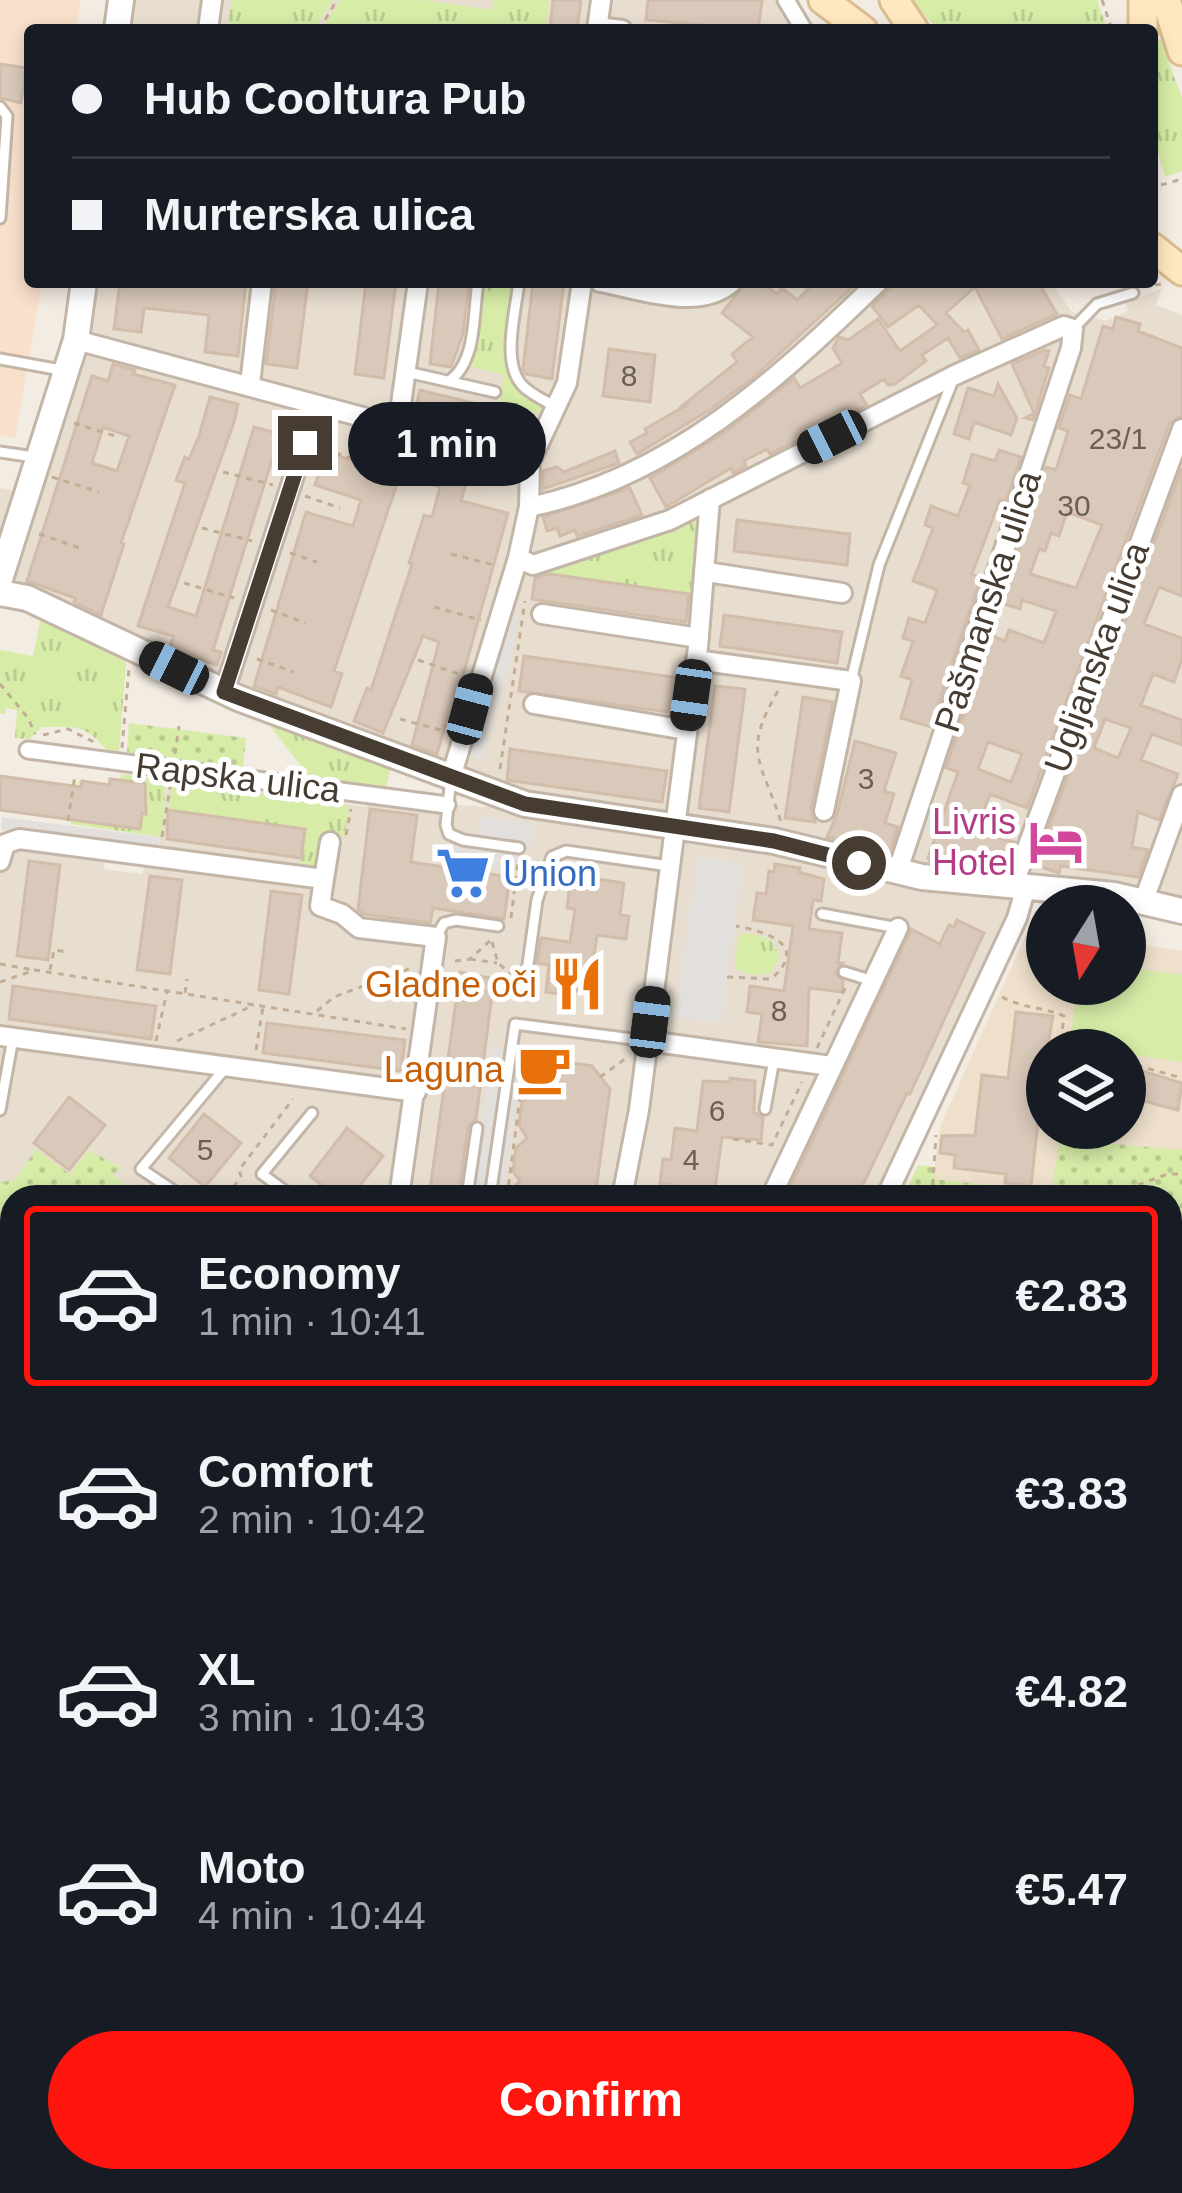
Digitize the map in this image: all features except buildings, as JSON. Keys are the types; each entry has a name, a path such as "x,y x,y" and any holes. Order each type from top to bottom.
{"main road":[{"path":"823,0 855,24"},
{"path":"1166,0 1182,51"},
{"path":"1158,252 1182,271"}],"street":[{"path":"0,579 42,466 76,340 83,288"},
{"path":"250,384 261,288"},
{"path":"398,426 417,288"},
{"path":"451,777 519,564 529,507 530,462 567,383 581,288"},
{"path":"636,288 697,298 724,288"},
{"path":"529,507 638,470 681,447 769,386 872,288"},
{"path":"519,564 629,535 710,500 955,376 1064,326 1073,329"},
{"name":"Pašmanska ulica","path":"897,873 1071,348 1073,329"},
{"path":"76,340 530,462"},
{"path":"224,692 317,405"},
{"name":"Ugljanska ulica","path":"892,1185 1017,918 1019,886 1182,429"},
{"path":"624,1185 639,1110 699,638 710,500"},
{"path":"706,572 842,593"},
{"name":"Rapska ulica","path":"0,593 27,598 224,692 525,804 774,841 897,873 1026,887"},
{"path":"542,614 699,638"},
{"path":"696,660 851,682 824,811"},
{"path":"534,704 686,730"},
{"name":"Rapska ulica","path":"33,746 77,756 447,805"},
{"path":"1146,894 1182,795"},
{"path":"0,861 5,844 19,839 324,879 320,906 342,914 359,928 436,937 401,1185"},
{"name":"Rapska ulica","path":"324,879 330,842"},
{"name":"Rapska ulica","path":"1146,901 1182,911"},
{"path":"777,1185 898,928"},
{"path":"6,1037 416,1092"},
{"path":"648,1041 831,1066"},
{"path":"636,1185 639,1110"}],"lane":[{"path":"0,107 8,116 0,218"},
{"path":"449,381 466,362 477,288"},
{"path":"518,288 512,354 515,370 520,384 557,408"},
{"path":"1073,329 1097,304 1133,293"},
{"path":"0,359 66,371"},
{"path":"407,372 495,392"},
{"path":"851,682 879,566 955,376"},
{"path":"0,452 42,466"},
{"path":"451,777 449,834 519,848"},
{"path":"520,982 536,900 552,856 566,851 669,866"},
{"path":"822,914 898,928"},
{"path":"436,937 444,923 456,920 498,926"},
{"path":"848,973 874,981"},
{"path":"492,1185 515,1024 648,1041"},
{"path":"0,1110 6,1037"},
{"path":"765,1109 774,1059"},
{"path":"165,1185 141,1169 226,1066"},
{"path":"276,1185 262,1174 312,1113"},
{"path":"469,1185 477,1128"}],"path":[{"path":"1161,185 1182,179"},
{"path":"61,419 115,436"},
{"path":"305,443 361,461"},
{"path":"42,466 99,492"},
{"path":"223,472 340,508"},
{"path":"202,528 317,562"},
{"path":"26,530 80,548"},
{"path":"452,554 519,564 498,782"},
{"path":"184,583 306,623"},
{"path":"434,607 489,622"},
{"path":"238,653 294,672"},
{"path":"120,762 129,660"},
{"path":"418,660 470,678"},
{"path":"780,678 761,724 756,758 782,826"},
{"path":"0,684 28,718 33,746"},
{"path":"400,719 452,733"},
{"path":"158,857 179,726"},
{"path":"68,821 77,756"},
{"path":"330,842 345,839 355,792"},
{"path":"470,958 491,940 498,926 509,928 519,848"},
{"path":"727,977 771,979 784,959 783,942 776,936 736,926"},
{"path":"491,940 498,964"},
{"path":"50,972 54,950 68,952"},
{"path":"455,961 470,958 498,964 520,982"},
{"path":"0,964 414,1030"},
{"path":"315,1012 334,997 422,964"},
{"path":"0,982 35,970"},
{"path":"733,1139 772,1145 848,973"},
{"path":"185,993 187,979"},
{"path":"155,1045 168,990"},
{"path":"995,993 1030,1009 1064,1016 1062,1029"},
{"path":"303,1011 306,998"},
{"path":"164,1047 255,1004"},
{"path":"254,1060 264,1005"},
{"path":"547,1059 549,1048"},
{"path":"601,1077 627,1058"},
{"path":"1146,1068 1182,1078"},
{"path":"509,1185 520,1098 529,1097"},
{"path":"236,1185 242,1176 239,1170 293,1099"},
{"path":"931,1131 937,1132 931,1185"},
{"path":"138,1185 149,1174"},
{"path":"1137,1185 1182,1174"}],"shaded area":[{"path":"0,0 80,0 77,24 24,24 24,288 41,288 15,438 0,436"},
{"path":"127,0 776,0 794,24 124,24"},
{"path":"89,288 1054,288 1072,312 1106,321 1128,311 1126,303 1162,288 1156,305 1182,315 1182,902 1146,897 1146,885 1066,885 1011,877 1008,920 883,1185 0,1185 0,842 105,856 104,869 142,874 145,862 156,862 169,776 366,807 368,799 487,807 493,788 246,694 0,582 0,488 33,494"},
{"path":"507,613 519,615 512,657 481,760 467,756"},
{"path":"481,816 535,824 531,846 521,853 517,872 452,863 455,844 475,846"},
{"path":"2,817 159,837 158,850 1,830"},
{"path":"698,856 743,863 721,1023 675,1017"},
{"path":"1026,935 1026,1005 1146,1005 1146,945 1182,951 1182,1150 1146,1147 1146,1029 1026,1029 1026,1149 1058,1149 1053,1185 933,1179 940,1127"},
{"path":"491,1046 530,1052 526,1086 517,1095 506,1185 473,1185"}],"green space":[{"path":"232,0 333,0 318,24 228,24"},
{"path":"340,0 423,0 492,10 494,0 549,0 546,24 326,24"},
{"path":"910,0 1097,0 1106,24 932,24"},
{"path":"1160,38 1182,98 1182,171 1165,177 1158,149"},
{"path":"480,288 513,288 508,362 519,391 541,407 540,414 500,401 504,375 469,366"},
{"path":"693,518 699,528 690,594 536,572"},
{"path":"41,617 126,662 119,751 107,750 92,735 73,728 42,727 30,739 15,738 17,710 6,708 5,714 0,713 0,650 33,656"},
{"path":"264,718 391,765 386,788 308,775"},
{"path":"129,723 246,738 243,767 127,753"},
{"path":"121,774 167,780 161,837 71,824 78,781 82,781 77,820 146,813 145,784 120,780"},
{"path":"173,781 349,806 344,837 320,835 314,868 300,867 304,829 168,810"},
{"path":"742,934 762,936 775,946 779,959 771,973 752,975 735,969"},
{"path":"1146,970 1182,975 1182,1062 1146,1057 1146,1029 1071,1029 1075,1005 1146,1005"},
{"path":"36,1149 70,1174 89,1150 121,1168 113,1175 124,1185 0,1185 15,1180"},
{"path":"1058,1149 1182,1150 1182,1185 1052,1185"},
{"path":"918,1165 935,1167 934,1179 988,1185 909,1185"}],"place":[{"name":"Livris Hotel","path":"1056,842"},
{"name":"Union","path":"463,873"},
{"name":"Gladne oči","path":"577,984"},
{"name":"Laguna","path":"544,1069"}],"route":[{"path":"305,443 224,692 525,804 774,841 859,863"}]}
